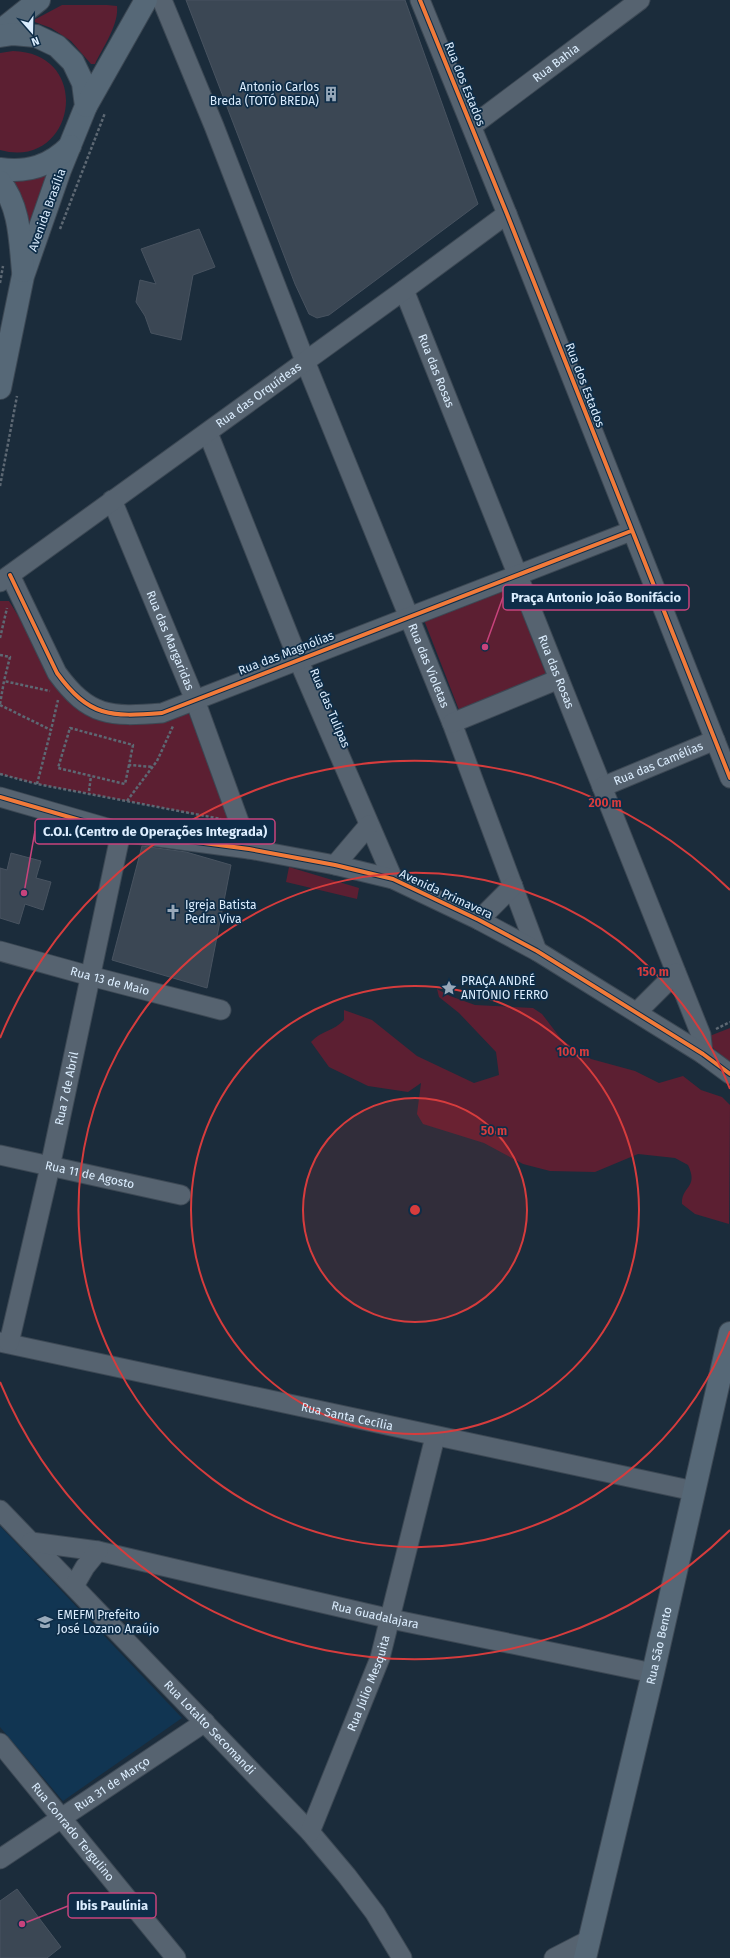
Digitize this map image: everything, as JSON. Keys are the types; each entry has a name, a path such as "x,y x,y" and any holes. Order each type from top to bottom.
{"main road":[{"path":"0,31 39,0"},
{"path":"95,109 146,0"},
{"path":"0,36 13,34 36,36 57,46 73,62 95,109"},
{"name":"Avenida Brasília","path":"23,276 71,145 95,109"},
{"path":"0,169 13,171 29,170 45,165 59,156 71,145"},
{"name":"Avenida Brasília","path":"0,182 10,201 17,220 23,276 9,390"},
{"name":"Rua São Bento","path":"587,1949 653,1673 730,1333"}],"street":[{"name":"Rua das Violetas","path":"162,0 214,126 305,361 410,616 537,951"},
{"name":"Rua dos Estados","path":"420,0 472,126 730,778"},
{"name":"Rua Bahia","path":"472,126 640,0"},
{"name":"Rua das Orquídeas","path":"3,577 208,433 507,214"},
{"name":"Rua das Rosas","path":"404,290 701,1035 703,1054"},
{"name":"Rua das Tulipas","path":"208,433 298,659 393,879"},
{"name":"Rua das Margaridas","path":"112,500 195,700 248,849"},
{"name":"Rua das Magnólias","path":"3,577 57,673 78,698 92,708 112,715 162,713 631,530"},
{"path":"452,724 560,679"},
{"name":"Rua das Camélias","path":"602,787 715,740"},
{"name":"Avenida Primavera","path":"0,797 121,832 248,849 335,865 393,879 479,920 537,951 703,1054 730,1074"},
{"path":"335,865 370,825"},
{"name":"Rua 7 de Abril","path":"5,1343 50,1167 121,832"},
{"path":"479,920 513,886"},
{"name":"Rua 13 de Maio","path":"0,951 221,1010"},
{"path":"637,1012 676,973"},
{"name":"Rua 11 de Agosto","path":"0,1155 181,1195"},
{"name":"Rua Santa Cecília","path":"5,1343 435,1437 694,1491"},
{"name":"Rua Júlio Mesquita","path":"310,1832 380,1658 391,1619 435,1437"},
{"name":"Rua Lotalto Secomandi","path":"0,1510 310,1832 347,1876 375,1913 402,1958"},
{"name":"Rua Guadalajara","path":"31,1542 98,1551 391,1619 653,1673"},
{"path":"74,1586 85,1567 98,1551"},
{"name":"Rua 31 de Março","path":"0,1859 205,1722"},
{"name":"Rua Conrado Tergulino","path":"0,1743 176,1958"},
{"path":"554,1958 587,1949"}],"path":[{"path":"60,232 95,109"},
{"path":"0,486 9,390"},
{"path":"0,638 9,602"},
{"path":"0,655 10,657 0,704 51,730"},
{"path":"4,681 53,692"},
{"path":"37,784 60,694"},
{"path":"127,801 153,767 176,720"},
{"path":"70,728 133,745 129,765 125,784 58,768 70,728"},
{"path":"129,765 153,767"},
{"path":"0,774 37,784 170,809"},
{"path":"88,791 91,776"}],"shaded area":[{"path":"62,5 117,6 116,21 95,64 91,64 71,41 51,28 32,21"},
{"path":"13,51 39,57 56,70 65,89 65,109 59,128 45,144 25,152 0,150 0,53"},
{"path":"47,175 30,226 13,179"},
{"path":"512,587 546,674 459,710 424,620"},
{"path":"0,601 9,601 27,630 56,687 96,720 134,722 188,711 231,821 33,783 0,774"},
{"path":"289,867 359,888 357,899 286,882"},
{"path":"437,989 450,996 475,1005 533,1008 542,1014 562,1040 591,1059 635,1071 659,1083 683,1076 701,1090 722,1097 730,1105 729,1224 695,1214 682,1204 682,1198 691,1183 692,1178 688,1165 675,1158 638,1154 595,1172 550,1171 523,1164 484,1143 423,1124 417,1114 421,1083 408,1092 368,1086 329,1067 311,1042 319,1035 340,1024 344,1020 344,1010 372,1020 417,1056 474,1083 499,1075 496,1052 459,1013 439,997"},
{"path":"730,1028 730,1063 710,1045 707,1037"},
{"name":"EMEFM Prefeito José Lozano Araújo","path":"0,1526 182,1718 63,1801 0,1727"}],"building":[{"name":"Antonio Carlos Breda (TOTÓ BREDA)","path":"186,0 405,0 478,204 329,315 317,318 309,314 295,284"},
{"path":"199,229 215,267 193,275 181,340 151,333 145,316 136,302 140,280 156,284 141,249"},
{"name":"Igreja Batista Pedra Viva","path":"142,846 186,852 231,865 207,988 112,960"},
{"path":"11,853 41,861 36,878 51,882 43,910 25,904 19,924 0,918 0,868 7,870"},
{"path":"17,1889 61,1947 47,1958 0,1958 0,1901"}],"cycle path":[{"path":"420,0 507,214 730,778"},
{"path":"10,575 57,673 69,688 80,698 91,706 114,714 128,715 162,713 631,531"},
{"path":"0,797 121,832 249,849 335,865 393,879 479,920 537,951 703,1054 730,1074"}],"place":[{"name":"Antonio Carlos Breda (TOTÓ BREDA)","path":"331,94"},
{"name":"Praça Antonio João Bonifácio","path":"485,647"},
{"name":"C.O.I. (Centro de Operações Integrada)","path":"24,893"},
{"name":"Igreja Batista Pedra Viva","path":"173,912"},
{"name":"PRAÇA ANDRÉ ANTONIO FERRO","path":"449,988"},
{"name":"EMEFM Prefeito José Lozano Araújo","path":"45,1622"},
{"name":"Ibis Paulínia","path":"22,1924"}]}
